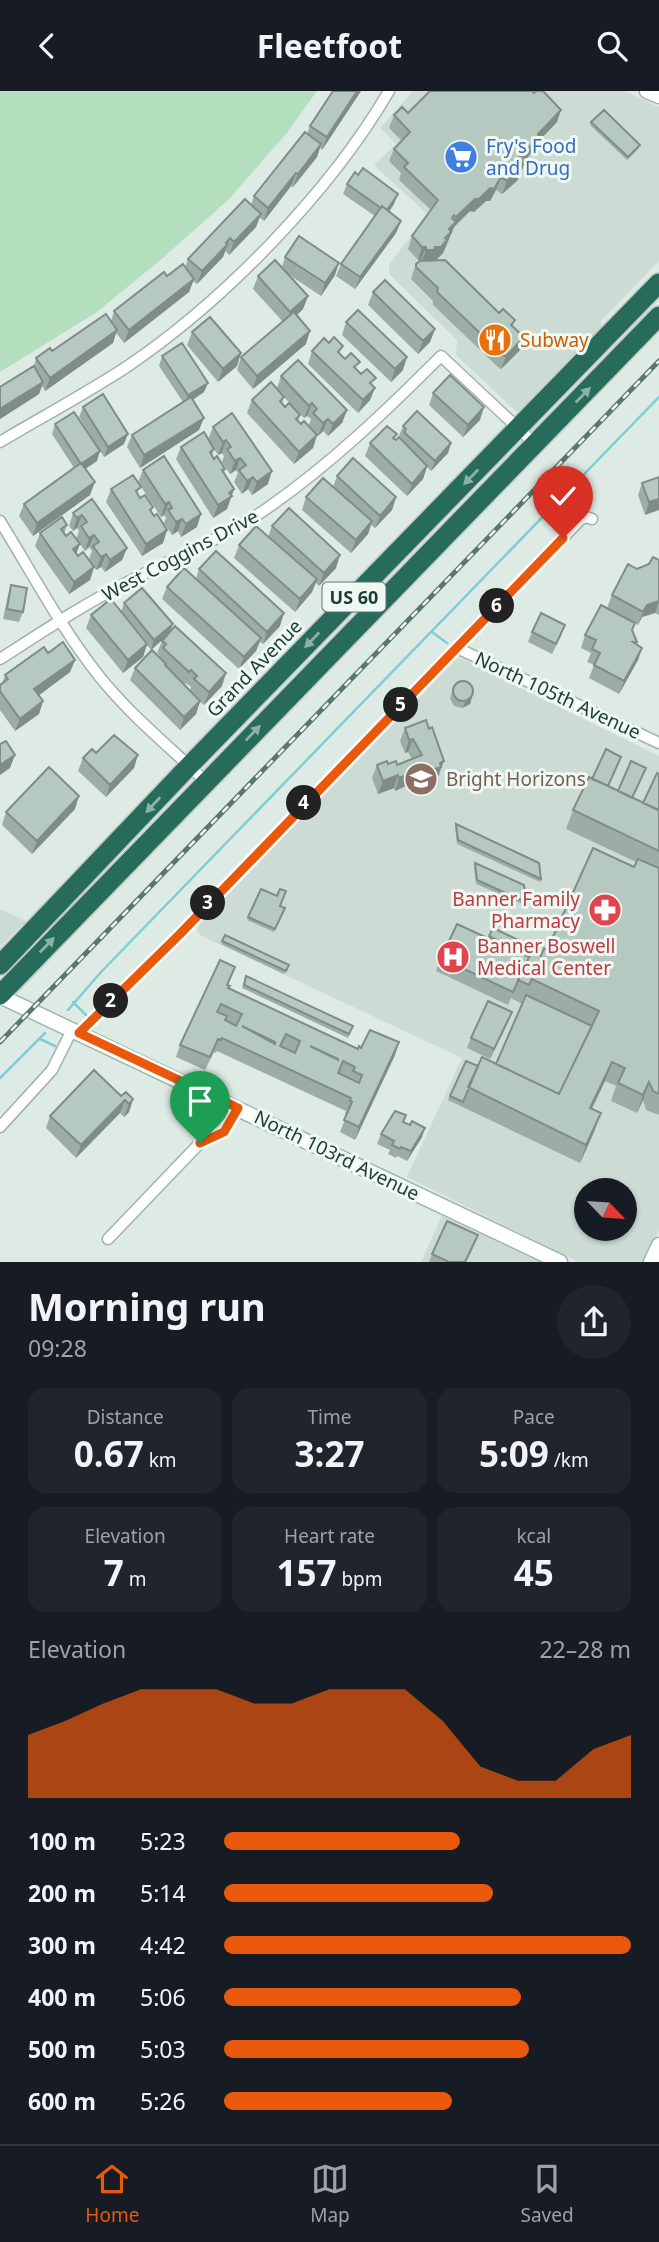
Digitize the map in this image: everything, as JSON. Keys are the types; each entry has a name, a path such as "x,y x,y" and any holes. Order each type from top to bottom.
{"highway":[{"name":"Grand Avenue","path":"0,965 189,766 659,283"},
{"name":"US 60","path":"0,995 659,316"}],"street":[{"path":"0,442 128,366 206,305 274,240 328,179 390,91"},
{"path":"647,91 659,96"},
{"name":"West Coggins Drive","path":"0,659 128,582 195,551 268,508 373,424 441,356 535,444"},
{"path":"0,1127 52,1070 76,1031 179,935 580,520 586,517 592,519"},
{"path":"0,521 88,661 112,691 206,782"},
{"name":"North 105th Avenue","path":"457,648 659,743"},
{"name":"North 103rd Avenue","path":"0,995 560,1262"},
{"path":"108,1239 200,1143 224,1132 238,1108"},
{"path":"651,1262 659,1245"}],"shaded area":[{"path":"413,91 625,91 659,107 659,261 601,321 602,329 523,410 516,411 456,355 457,340 389,274 389,265 427,214 374,165 396,144 380,128"},
{"name":"Banner Boswell Medical Center","path":"460,658 659,756 659,1230 644,1262 578,1262 407,1177 462,1058 204,937 197,929 202,920 455,660"},
{"path":"0,909 26,921 0,947"},
{"path":"442,1216 539,1262 421,1262"}],"green space":[{"path":"0,91 317,91 286,134 228,200 164,257 97,312 0,372"}],"building":[{"path":"333,91 357,91 327,137 310,126"},
{"name":"Fry's Food and Drug","path":"430,91 543,91 561,110 538,134 539,137 524,158 521,155 516,160 521,168 507,181 501,177 494,189 490,188 456,217 454,215 452,218 456,222 449,229 451,232 445,238 447,240 441,247 426,250 426,247 422,247 412,236 438,200 404,167 408,163 394,149 410,132 394,115 402,107 408,113"},
{"path":"604,110 640,145 628,157 591,122"},
{"path":"305,132 321,144 268,208 254,196"},
{"path":"363,168 398,194 387,210 347,184 355,172 358,175"},
{"path":"245,199 261,214 234,242 230,238 227,245 202,271 188,259"},
{"path":"382,206 401,221 360,277 341,264"},
{"path":"299,236 339,263 325,283 285,257"},
{"path":"275,260 308,296 290,312 258,276"},
{"path":"445,260 499,313 503,309 515,320 511,325 524,337 506,356 437,292 438,288 416,267 420,261"},
{"path":"183,264 194,279 129,330 114,311 164,272 167,276"},
{"path":"385,280 435,329 423,341 373,292"},
{"path":"358,310 407,357 395,369 346,322"},
{"path":"294,312 310,331 257,376 241,357"},
{"path":"106,314 117,330 50,378 36,358 50,348 52,351"},
{"path":"210,317 241,353 223,369 192,332"},
{"path":"334,337 343,346 338,352 345,359 351,353 360,362 354,367 361,374 367,369 376,378 370,383 375,388 363,400 312,351 324,338 329,343"},
{"path":"182,343 208,383 188,395 162,356"},
{"path":"298,360 347,410 333,424 328,419 323,423 313,413 317,409 312,403 309,406 281,376"},
{"path":"34,366 43,382 0,409 0,387"},
{"path":"450,375 484,407 468,425 433,393"},
{"path":"271,382 284,397 280,401 285,407 289,403 300,415 296,419 301,424 304,421 317,435 299,452 252,400"},
{"path":"103,394 128,434 108,447 83,407"},
{"path":"191,397 204,418 144,455 132,435"},
{"path":"417,411 451,443 435,461 404,432 406,429 403,426"},
{"path":"74,412 100,451 81,464 55,424"},
{"path":"232,413 272,471 257,482 253,477 247,481 239,470 246,465 240,458 235,461 227,449 231,447 226,440 223,442 213,427"},
{"path":"387,426 397,434 393,438 396,440 399,437 427,466 412,484 370,443"},
{"path":"204,432 214,449 210,452 214,459 217,456 234,489 229,493 232,496 218,505 181,447"},
{"path":"164,456 201,514 186,524 182,519 176,522 168,510 172,508 169,502 165,504 143,470"},
{"path":"353,458 396,497 380,516 337,476"},
{"path":"81,463 95,482 37,523 24,504"},
{"path":"133,475 141,487 136,491 140,498 145,495 153,507 150,510 154,516 157,514 167,530 146,544 111,489"},
{"path":"659,477 659,499 649,502 642,483"},
{"path":"323,478 372,521 356,540 306,497"},
{"path":"92,499 127,548 110,560 106,554 101,557 93,546 99,542 94,535 89,538 81,526 87,522 82,515 77,518 73,513"},
{"path":"289,508 340,555 324,573 272,526"},
{"path":"62,517 67,525 61,529 66,536 71,532 80,544 73,549 78,556 83,552 94,567 74,582 40,533"},
{"path":"256,526 317,579 300,599 239,545"},
{"path":"216,551 284,613 267,632 199,569"},
{"path":"653,557 659,560 659,601 647,605 643,612 612,595 628,564 637,569 649,564"},
{"path":"184,568 261,638 244,657 167,587"},
{"path":"11,585 27,588 23,612 7,609"},
{"path":"142,588 173,624 154,640 124,603"},
{"path":"111,599 147,644 128,660 91,615"},
{"path":"601,605 635,623 632,630 637,642 633,642 642,648 624,681 594,665 600,653 592,649 596,640 585,635"},
{"path":"541,613 565,625 556,644 532,632"},
{"path":"175,626 226,673 209,692 194,679 197,676 191,670 189,672 163,648 166,644 162,641"},
{"path":"63,642 75,660 34,689 43,701 20,719 0,691 0,685 8,679 5,675 44,647 48,653"},
{"path":"152,650 200,701 184,717 135,668"},
{"path":"459,681 467,681 473,691 467,701 459,701 453,695 453,687"},
{"path":"426,720 429,729 432,727 444,761 440,763 441,767 431,770 432,774 424,777 423,773 417,776 415,771 383,781 377,765 396,761 397,765 422,755 413,739 409,740 405,728"},
{"path":"114,735 138,755 110,785 83,758 92,749 96,753"},
{"path":"6,741 15,755 0,765 0,744"},
{"path":"606,749 621,757 608,786 592,779"},
{"path":"631,761 646,768 632,798 618,791"},
{"path":"49,767 79,796 37,841 6,812"},
{"path":"657,773 659,774 658,810 643,803"},
{"path":"589,777 659,810 659,851 573,810"},
{"path":"456,824 539,863 541,879 458,840"},
{"name":"Banner Boswell Medical Center","path":"593,848 634,867 638,859 659,868 659,1094 653,1091 649,1082 643,1095 618,1083 625,1068 612,1062 590,1108 601,1113 586,1145 468,1087 482,1057 559,1094 599,1011 532,979 529,985 518,980 532,951 541,956 544,948 547,950"},
{"path":"475,863 524,885 526,902 477,880"},
{"path":"261,889 277,896 280,889 286,891 280,906 285,908 275,929 248,917"},
{"path":"457,924 529,957 513,992 441,958"},
{"path":"493,928 539,950 537,954 532,951 530,956 489,936"},
{"path":"225,935 289,965 286,971 222,941"},
{"path":"220,960 235,967 228,988 358,1049 370,1030 399,1042 359,1127 344,1120 352,1102 351,1098 222,1038 218,1039 210,1057 180,1045","holes":["221,1004 242,1014 236,1026 225,1020 227,1016 217,1012","242,1026 275,1042 275,1044","286,1034 300,1041 295,1053 280,1046","343,1061 355,1067 353,1071 362,1075 359,1083 338,1073"]},
{"path":"246,976 353,1026 349,1034 244,985"},
{"path":"526,995 592,1026 559,1094 496,1064"},
{"path":"488,1001 512,1012 494,1049 471,1038"},
{"path":"466,1061 478,1066 463,1102 450,1096"},
{"path":"94,1070 121,1096 126,1092 133,1099 129,1104 125,1100 81,1145 50,1116"},
{"path":"395,1111 406,1115 403,1122 410,1125 412,1121 425,1128 411,1151 392,1145 394,1141 381,1134"},
{"path":"447,1221 478,1235 465,1262 449,1262 432,1254"}],"waterway":[{"path":"68,1010 102,971 659,397"},
{"path":"432,632 447,643"},
{"path":"73,1002 86,1015"},
{"path":"0,1078 45,1033"},
{"path":"40,1039 55,1046"}],"railway":[{"path":"0,1042 659,361"}],"place":[{"name":"Fry's Food and Drug","path":"461,157"},
{"name":"Subway","path":"495,340"},
{"name":"Bright Horizons","path":"421,779"},
{"name":"Banner Family Pharmacy","path":"605,910"},
{"name":"Banner Boswell Medical Center","path":"453,957"}],"route":[{"path":"200,1143 224,1132 238,1108 79,1033 179,935 563,538"}]}
